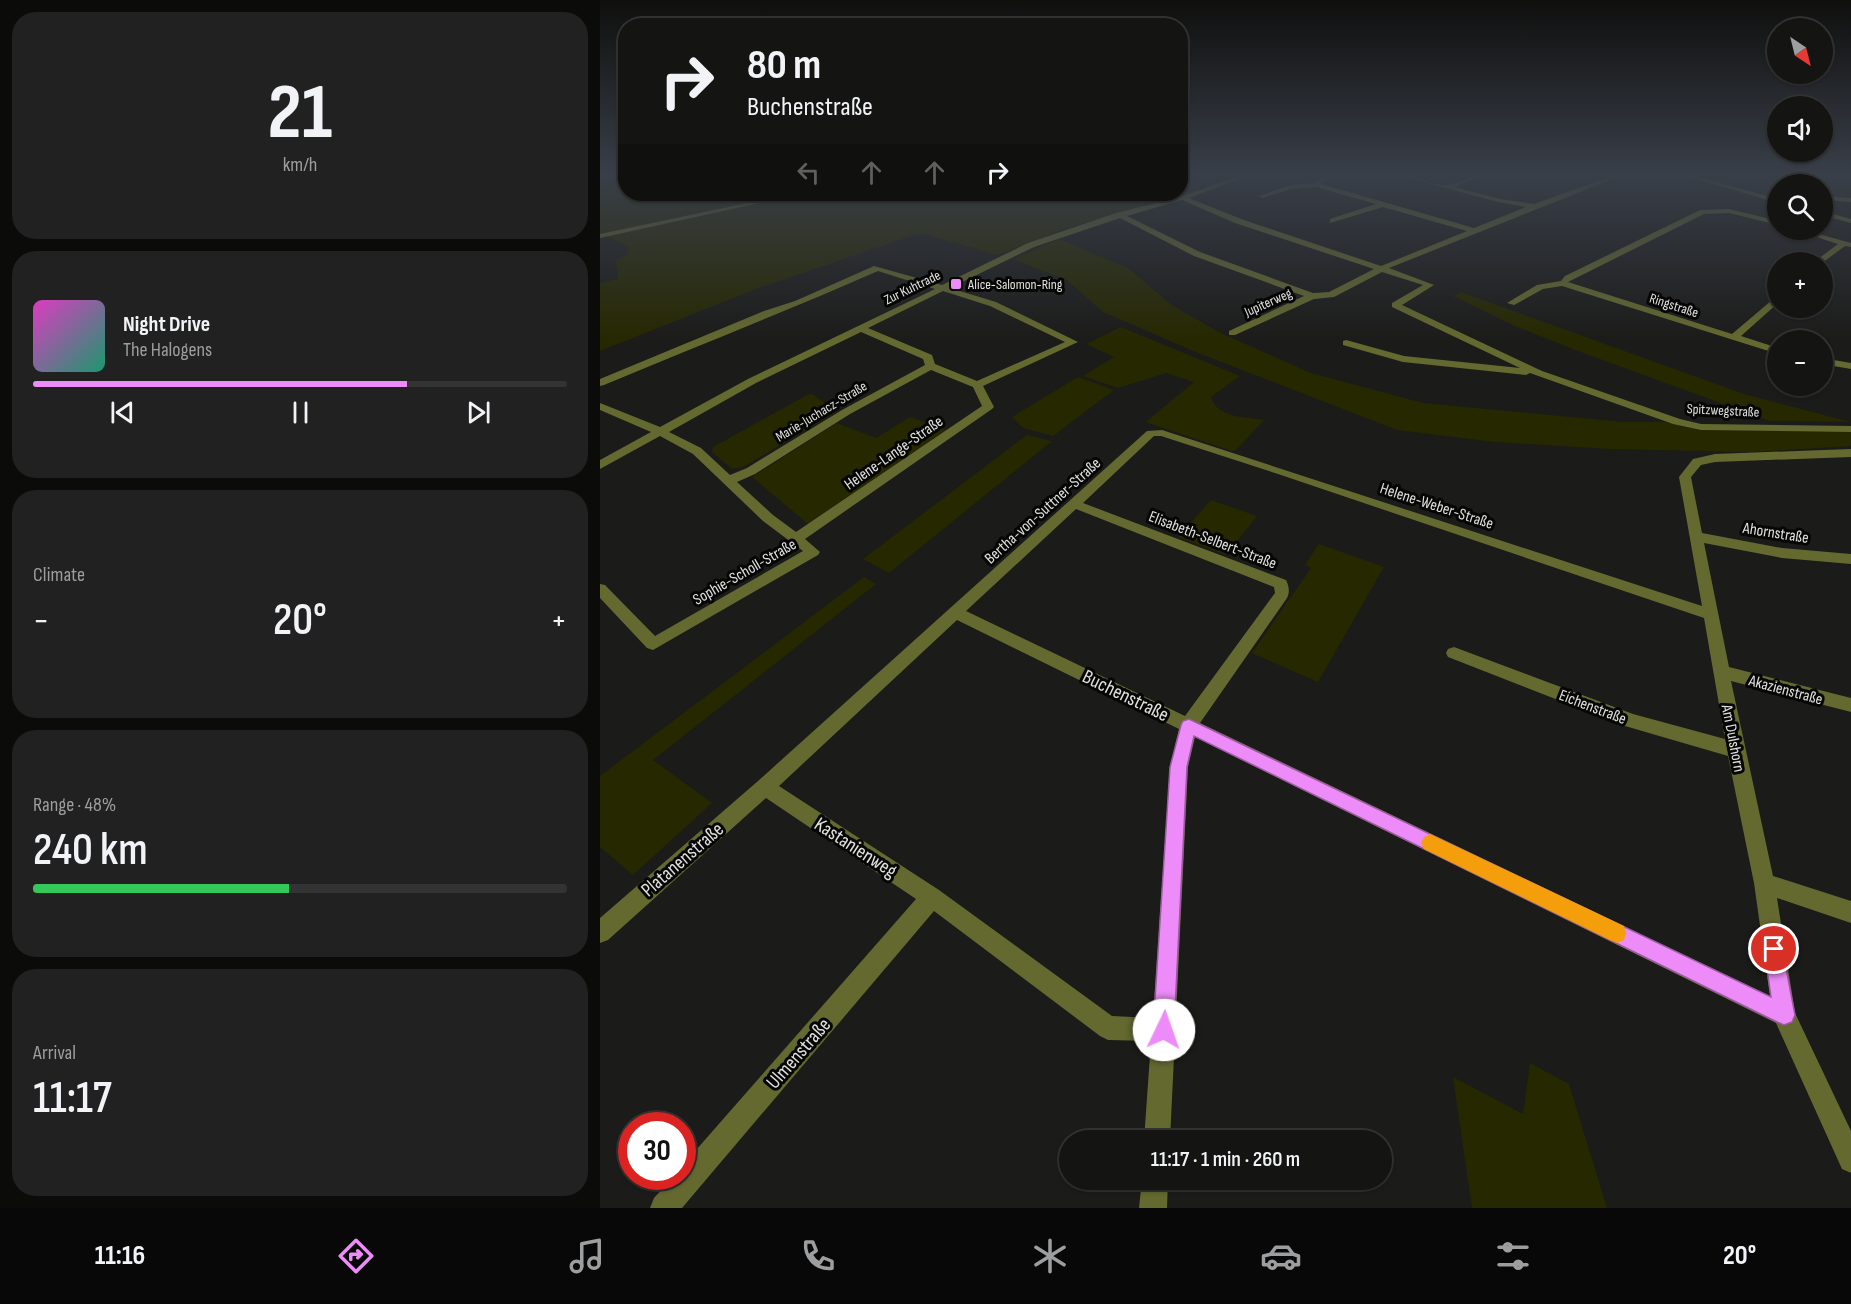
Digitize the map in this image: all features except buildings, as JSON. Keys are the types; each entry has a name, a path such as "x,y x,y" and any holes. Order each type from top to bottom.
{"street":[{"path":"600,236 631,229"},
{"name":"Zur Kuhtrade","path":"600,465 753,381 860,328 1031,245 1076,229"},
{"path":"1148,229 1197,254 1312,296"},
{"path":"1263,229 1380,269"},
{"path":"1470,229 1475,231"},
{"name":"Jupiterweg","path":"1232,333 1312,296 1331,295 1380,269 1479,229"},
{"path":"1511,303 1553,282 1563,282 1667,229"},
{"path":"1833,253 1847,244"},
{"path":"600,383 767,313 798,303 877,268 993,304 1073,342 976,385 930,366 928,357 860,328"},
{"name":"Spitzwegstraße","path":"1380,269 1431,285 1395,306 1538,373 1653,415 1701,426 1847,428"},
{"name":"Ringstraße","path":"1563,282 1767,348"},
{"path":"1733,338 1767,308"},
{"name":"Spitzwegstraße","path":"1346,343 1403,359 1538,373"},
{"path":"1833,363 1851,366"},
{"name":"Marie-Juchacz-Straße","path":"728,481 751,471 846,412 930,366"},
{"name":"Helene-Lange-Straße","path":"797,538 988,406 976,385"},
{"path":"600,406 661,432"},
{"name":"Sophie-Scholl-Straße","path":"600,589 652,644 813,552 768,518 697,452 661,432"},
{"name":"Bertha-von-Suttner-Straße","path":"954,612 1151,433"},
{"name":"Helene-Weber-Straße","path":"1151,433 1162,434 1282,471 1711,615"},
{"name":"Am Dulshorn","path":"1851,453 1715,458 1697,462 1685,477 1736,750 1764,883 1784,1015 1851,1160"},
{"name":"Elisabeth-Selbert-Straße","path":"1074,504 1281,584 1282,594 1189,725"},
{"name":"Ahornstraße","path":"1697,537 1782,553 1851,559"},
{"path":"765,787 954,612"},
{"name":"Buchenstraße","path":"954,612 1784,1015"},
{"name":"Eichenstraße","path":"1454,653 1631,721 1736,750"},
{"name":"Akazienstraße","path":"1722,672 1851,705"},
{"path":"1158,1130 1179,767 1189,725"},
{"name":"Kastanienweg","path":"765,787 932,897 1108,1028 1164,1030"},
{"name":"Platanenstraße","path":"600,932 765,787"},
{"path":"1764,883 1851,912"},
{"name":"Ulmenstraße","path":"664,1208 932,897"},
{"path":"1153,1208 1154,1190"}],"green space":[{"path":"600,229 622,229 600,234"},
{"path":"632,229 1063,229 997,255 925,234 914,235 756,289 600,351 600,283 618,279 616,260 628,254 627,246 605,235"},
{"path":"1059,239 1128,268 1173,306 1221,333 1311,373 1423,403 1623,422 1665,422 1701,430 1851,432 1851,446 1751,452 1609,449 1495,442 1397,430 1193,351 1103,312 1067,280 1013,259"},
{"path":"1461,292 1744,394 1851,422 1770,421 1515,326 1453,296"},
{"path":"1121,327 1240,376 1211,397 1214,404 1226,413 1264,420 1236,450 1232,451 1148,423 1147,421 1194,382 1166,373 1118,388 1083,376 1114,357 1086,344"},
{"path":"1078,377 1114,390 1053,436 1023,428 1012,417"},
{"path":"812,394 834,409 834,413 743,467 732,469 712,452 713,447"},
{"path":"910,417 947,430 808,524 752,477 837,423 876,438"},
{"path":"1027,435 1052,441 889,573 863,559"},
{"path":"1211,500 1257,516 1226,555 1178,537"},
{"path":"1319,544 1384,567 1318,682 1252,653 1311,568 1305,565"},
{"path":"864,577 876,584 653,760 712,803 633,875 600,847 600,776"},
{"path":"1530,1063 1569,1084 1607,1208 1472,1208 1453,1077 1523,1114"}],"slow traffic":[{"path":"1430,843 1617,933"}],"place":[{"name":"Alice-Salomon-Ring","path":"956,284"}],"route":[{"path":"1164,1030 1179,767 1189,725 1784,1015 1774,949"}]}
